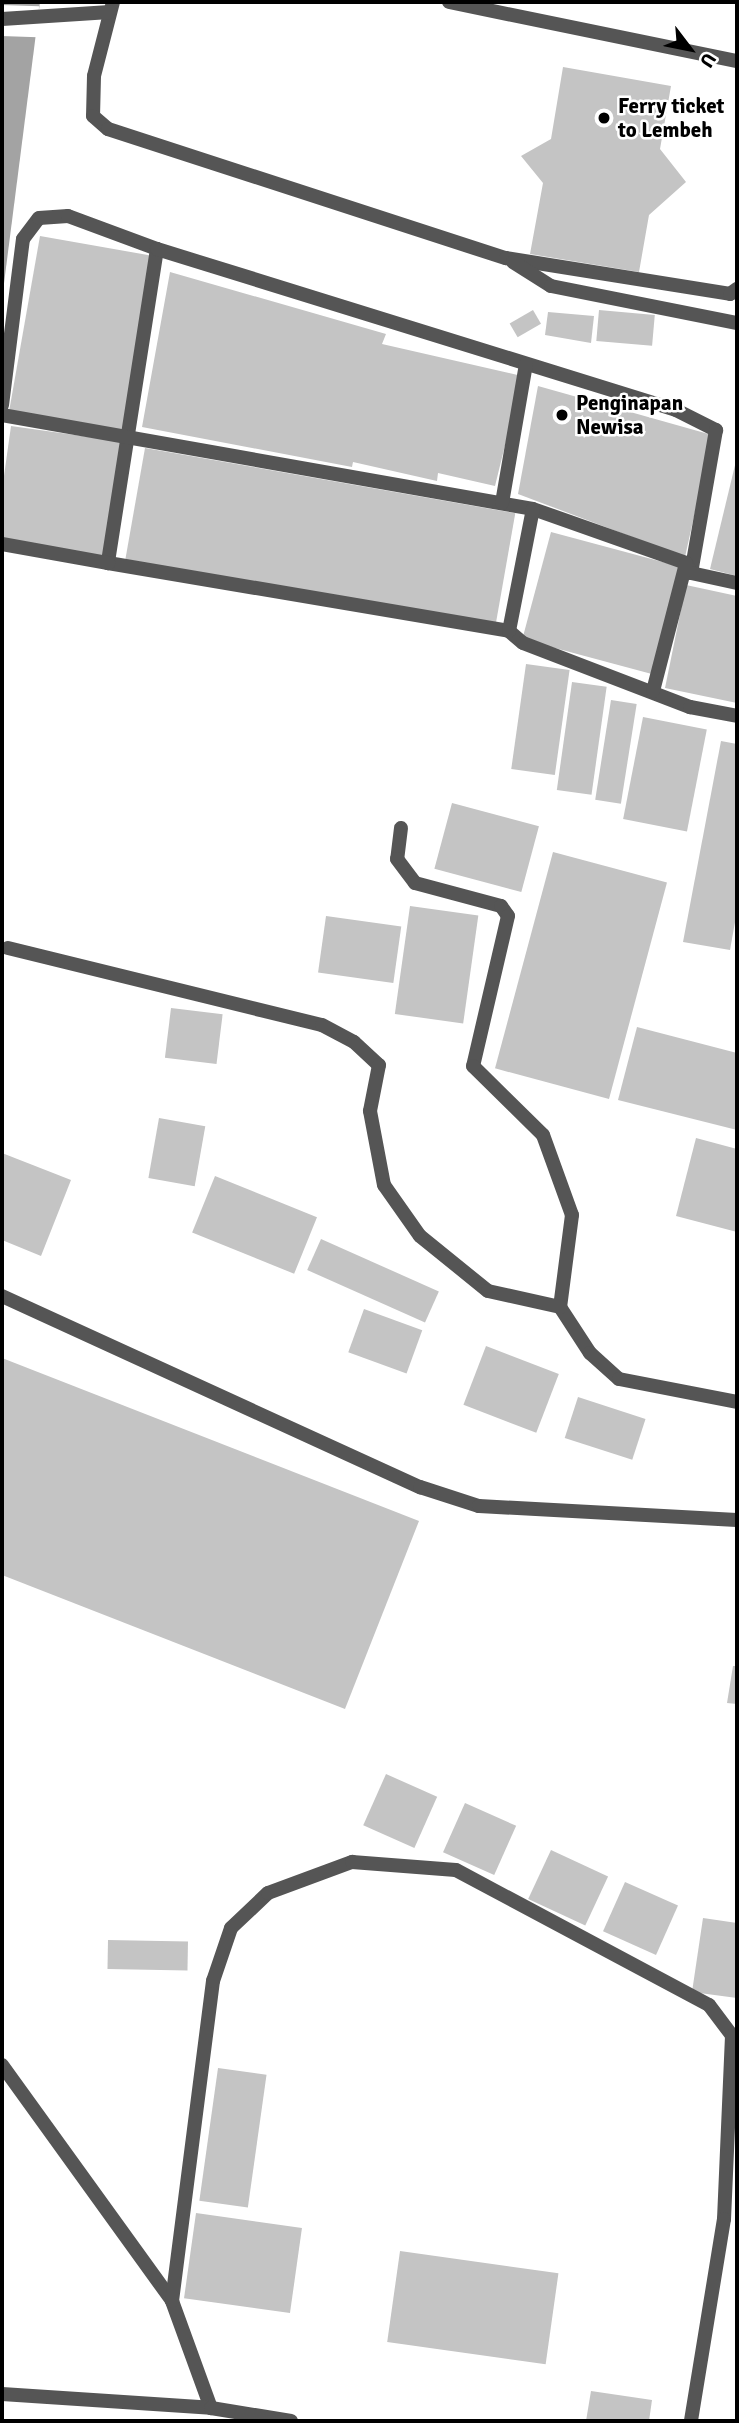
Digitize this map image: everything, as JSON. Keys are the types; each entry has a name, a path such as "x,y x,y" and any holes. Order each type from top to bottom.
{"street":[{"path":"449,2 737,61"},
{"path":"2,19 111,7 94,76 93,116 108,129 506,258 730,294 737,289"},
{"path":"2,405 21,247 30,226 50,213 68,216 157,250 676,410 716,430 688,568 653,691"},
{"path":"108,563 157,250"},
{"path":"506,258 551,286 737,323"},
{"path":"502,503 526,364"},
{"path":"2,415 533,509 688,568 737,583"},
{"path":"509,631 533,509"},
{"path":"2,544 509,631 523,643 653,691 737,716"},
{"path":"401,828 397,859 415,883 501,906 508,916 473,1066 542,1135 572,1215 560,1307 590,1353 619,1379 737,1402"},
{"path":"8,948 322,1025 354,1042 379,1065 370,1111 384,1185 420,1236 488,1291 560,1307"},
{"path":"2,1296 420,1487 480,1506 737,1520"},
{"path":"172,2301 214,1981 231,1928 268,1893 352,1862 456,1870 709,2006 732,2036 724,2219 691,2421"},
{"path":"2,2065 172,2301 211,2408"},
{"path":"2,2394 211,2408 290,2421"}],"shaded area":[{"path":"2,2 40,2 2,299"}],"pier":[{"path":"2,5 39,6 38,37 2,36"}],"building":[{"path":"563,67 671,86 660,149 686,182 649,215 639,272 530,254 543,183 521,156 551,139"},
{"path":"40,236 154,256 123,432 9,412"},
{"path":"170,272 386,334 382,344 522,376 495,486 438,473 437,481 353,462 352,467 142,427"},
{"path":"533,310 541,324 518,337 510,324"},
{"path":"599,310 655,315 652,346 596,341"},
{"path":"548,312 594,316 591,343 545,335"},
{"path":"538,386 712,435 685,557 518,494"},
{"path":"11,426 123,442 107,558 2,543 2,490"},
{"path":"145,448 515,513 495,627 125,561"},
{"path":"737,461 737,576 710,569"},
{"path":"551,532 682,567 654,674 522,639"},
{"path":"686,585 737,596 737,703 665,688"},
{"path":"526,664 570,670 555,775 511,769"},
{"path":"572,682 607,687 591,795 557,790"},
{"path":"611,700 637,704 621,804 595,800"},
{"path":"643,717 707,729 687,831 623,819"},
{"path":"721,741 737,744 737,911 730,950 683,942"},
{"path":"452,803 539,826 521,892 434,869"},
{"path":"553,852 667,883 609,1099 495,1068"},
{"path":"410,906 478,916 463,1024 395,1014"},
{"path":"326,916 401,927 393,983 318,972"},
{"path":"171,1008 223,1014 217,1064 165,1058"},
{"path":"637,1027 737,1053 737,1130 618,1100"},
{"path":"159,1118 205,1126 195,1186 148,1178"},
{"path":"696,1138 737,1149 737,1232 676,1216"},
{"path":"2,1153 71,1180 41,1256 2,1240"},
{"path":"215,1176 317,1217 294,1274 192,1233"},
{"path":"321,1239 439,1291 425,1323 307,1270"},
{"path":"364,1309 422,1330 407,1373 348,1352"},
{"path":"486,1346 559,1374 536,1433 463,1405"},
{"path":"2,1358 419,1521 345,1709 2,1575"},
{"path":"578,1397 646,1419 632,1460 565,1438"},
{"path":"733,1666 737,1666 737,1704 727,1703"},
{"path":"386,1774 437,1797 414,1848 363,1825"},
{"path":"465,1803 516,1826 494,1875 443,1852"},
{"path":"551,1850 608,1877 585,1926 528,1899"},
{"path":"625,1882 678,1906 656,1955 603,1931"},
{"path":"703,1918 737,1923 737,1998 692,1992"},
{"path":"108,1940 188,1941 187,1970 107,1969"},
{"path":"218,2068 267,2075 248,2208 199,2201"},
{"path":"196,2213 302,2228 290,2313 184,2298"},
{"path":"400,2251 558,2273 546,2364 387,2342"},
{"path":"591,2391 652,2400 649,2421 586,2421"}],"place":[{"name":"Ferry ticket to Lembeh","path":"604,118"},
{"name":"Penginapan Newisa","path":"562,415"}]}
